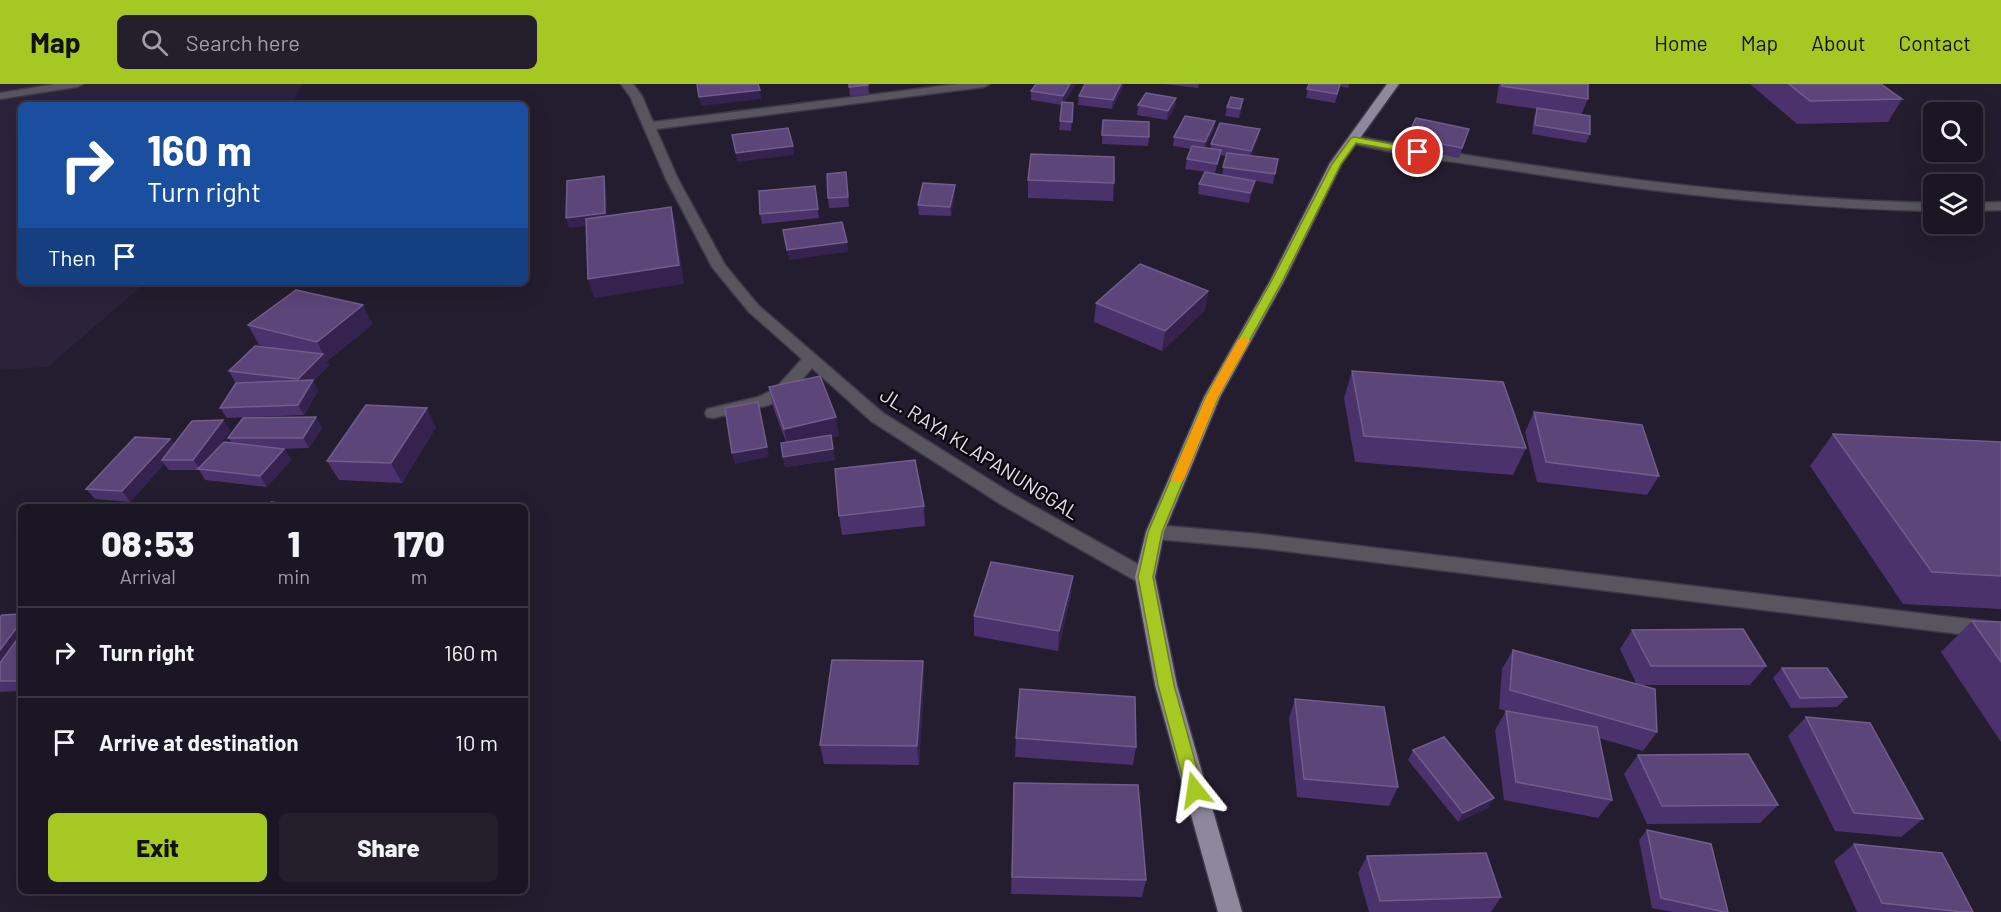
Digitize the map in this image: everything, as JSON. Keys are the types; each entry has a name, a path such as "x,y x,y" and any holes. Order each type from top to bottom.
{"main road":[{"path":"1230,912 1166,685 1145,577 1155,532 1212,397 1277,280 1336,164 1393,84"}],"street":[{"path":"0,96 77,84"},
{"name":"JL. RAYA KLAPANUNGGAL","path":"627,84 636,96 672,179 719,267 754,309 877,417 1008,500 1145,577"},
{"path":"649,126 984,84"},
{"path":"1354,140 1502,167 1782,202 1923,207"},
{"path":"1983,207 2001,206"},
{"path":"713,413 763,401 781,393 811,360"},
{"path":"1155,532 1270,542 2001,631"}],"shaded area":[{"path":"0,84 302,84 293,102 18,102 18,285 143,285 48,367 0,370"}],"building":[{"path":"697,84 758,84 760,90 699,97"},
{"path":"849,84 868,84 868,85 849,87"},
{"path":"1036,84 1070,84 1063,96 1031,91"},
{"path":"1085,84 1121,84 1113,100 1079,96"},
{"path":"1309,84 1340,84 1337,94 1307,89"},
{"path":"1502,84 1588,84 1588,99 1502,86"},
{"path":"1789,84 1881,84 1902,99 1810,101"},
{"path":"1146,93 1176,98 1168,111 1138,105"},
{"path":"1231,97 1243,99 1240,109 1227,107"},
{"path":"1062,102 1073,103 1072,122 1060,121"},
{"path":"1537,108 1590,116 1590,134 1535,125"},
{"path":"1185,116 1215,121 1205,142 1174,137"},
{"path":"1416,118 1469,129 1462,148 1407,137"},
{"path":"1103,120 1149,122 1149,137 1102,135"},
{"path":"1220,123 1260,129 1251,151 1211,144"},
{"path":"788,128 793,146 736,153 732,135"},
{"path":"1192,146 1221,150 1217,164 1187,159"},
{"path":"1227,153 1278,159 1275,174 1223,167"},
{"path":"1031,154 1114,157 1114,183 1028,180"},
{"path":"846,172 848,197 828,198 827,174"},
{"path":"1205,172 1255,181 1250,193 1199,184"},
{"path":"604,176 605,213 566,218 567,181"},
{"path":"923,183 955,185 950,207 918,205"},
{"path":"815,186 818,209 760,214 759,191"},
{"path":"671,207 679,265 588,279 586,219"},
{"path":"842,222 847,242 787,250 783,230"},
{"path":"1140,264 1208,291 1165,331 1096,303"},
{"path":"296,290 363,305 317,342 248,325"},
{"path":"255,346 323,354 298,379 229,371"},
{"path":"1352,371 1503,382 1526,448 1364,436"},
{"path":"820,376 836,417 784,429 769,387"},
{"path":"313,380 298,405 220,408 236,383"},
{"path":"758,402 767,447 732,453 725,408"},
{"path":"366,405 427,408 391,463 327,461"},
{"path":"1534,412 1642,425 1659,476 1546,462"},
{"path":"316,417 303,438 228,438 243,418"},
{"path":"223,420 193,460 162,460 192,421"},
{"path":"1833,434 2001,442 2001,576 1932,572"},
{"path":"831,435 833,449 783,457 781,443"},
{"path":"135,437 170,439 122,491 86,489"},
{"path":"224,442 284,449 260,476 198,469"},
{"path":"915,460 924,506 839,516 835,469"},
{"path":"991,562 1073,576 1059,631 974,616"},
{"path":"18,614 18,626 0,650 0,617"},
{"path":"1972,621 2001,622 2001,662"},
{"path":"1743,629 1766,666 1651,666 1632,630"},
{"path":"18,638 18,681 0,681 0,663"},
{"path":"1513,650 1655,689 1657,732 1510,690"},
{"path":"832,660 923,661 917,746 820,745"},
{"path":"1782,668 1827,668 1847,697 1800,698"},
{"path":"1020,689 1135,697 1136,747 1016,738"},
{"path":"1295,699 1384,707 1398,787 1304,779"},
{"path":"1506,711 1597,727 1612,800 1516,782"},
{"path":"1806,717 1870,723 1923,819 1854,813"},
{"path":"1444,737 1494,798 1463,813 1413,750"},
{"path":"1748,754 1778,805 1662,806 1638,755"},
{"path":"1014,783 1138,785 1146,880 1012,877"},
{"path":"1647,830 1711,844 1728,912 1661,898"},
{"path":"1854,844 1942,853 1973,912 1882,903"},
{"path":"1486,853 1501,897 1380,901 1367,856"}],"slow traffic":[{"path":"1177,479 1212,397 1244,340"}],"route":[{"path":"1195,790 1166,685 1145,577 1155,532 1212,397 1277,280 1336,164 1354,140 1418,152"}]}
